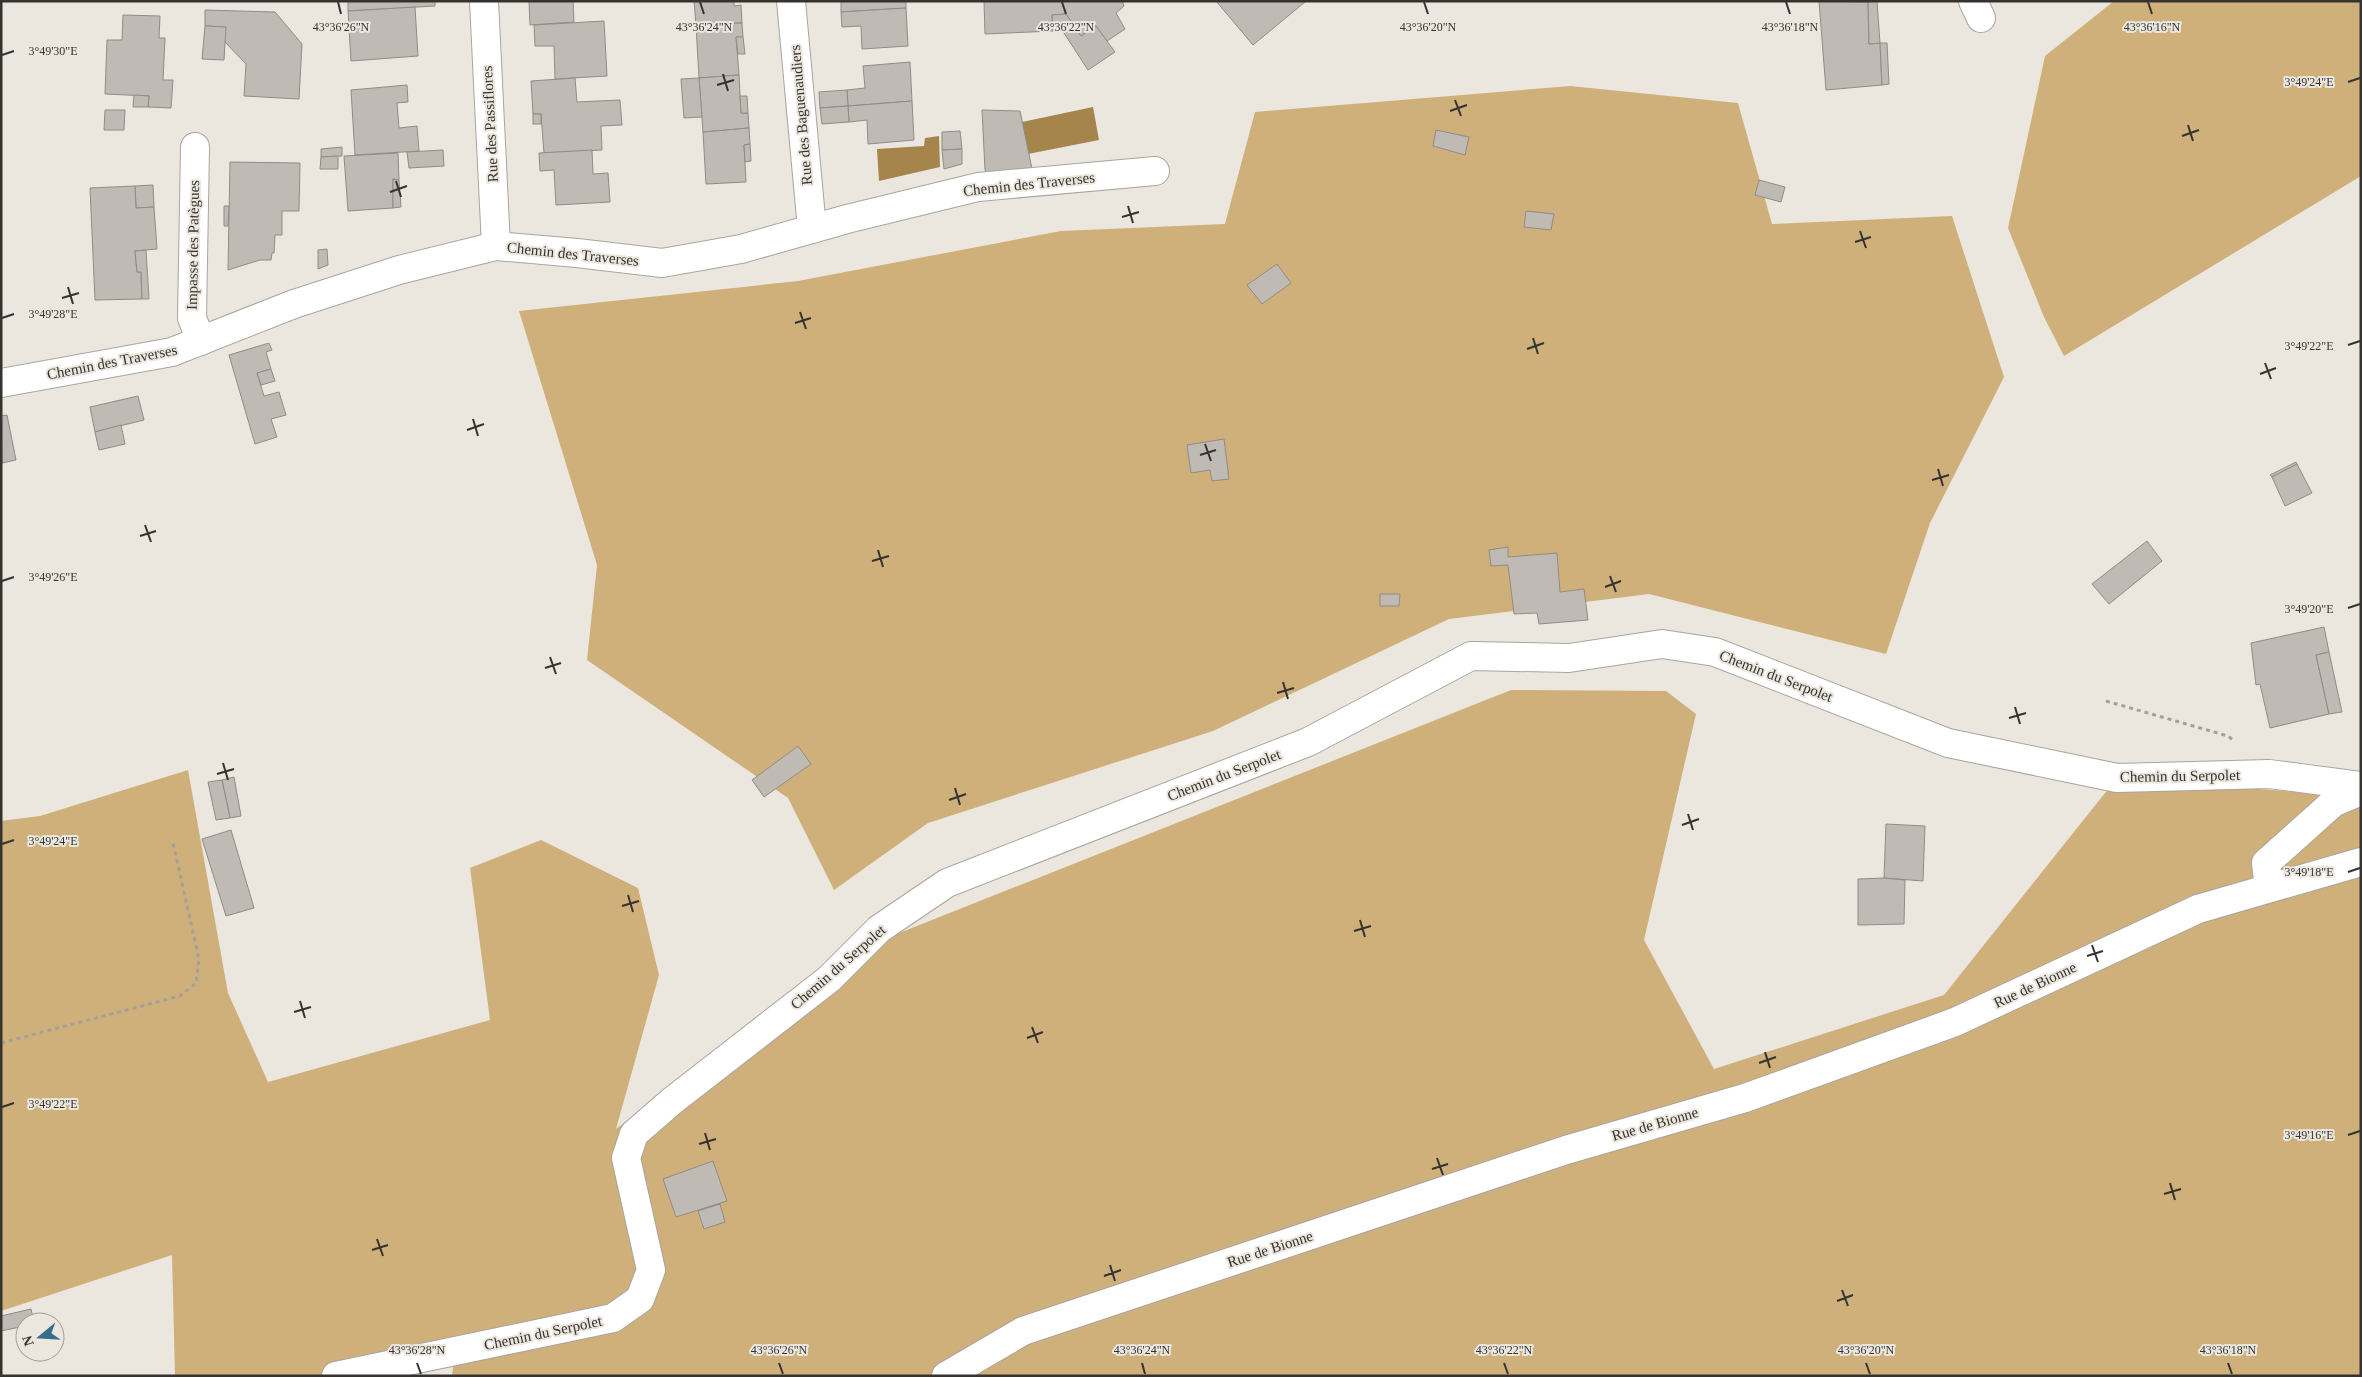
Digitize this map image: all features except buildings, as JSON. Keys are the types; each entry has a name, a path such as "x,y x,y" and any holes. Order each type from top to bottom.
{"street":[{"name":"Rue des Passiflores","path":"484,1 496,246"},
{"name":"Rue des Baguenaudiers","path":"790,1 812,229"},
{"name":"Impasse des Patègues","path":"195,147 192,318 201,341"},
{"name":"Chemin des Traverses","path":"1,382 172,352 294,304 399,270 496,246 662,263 741,248 978,187 1155,171"},
{"name":"Chemin du Serpolet","path":"336,1376 613,1318 640,1299 651,1270 626,1158 634,1134 672,1101 829,979 879,929 947,884 1308,742 1471,656 1569,658 1662,644 1715,652 1948,743 2117,778 2269,774 2361,786"},
{"path":"2269,888 2266,863 2333,803 2361,790"},
{"name":"Rue de Bionne","path":"946,1376 1023,1330 1566,1150 1745,1098 1955,1022 2198,909 2361,862"}],"path":[{"path":"2106,701 2228,736 2269,774"},
{"path":"1,1043 180,996 196,983 199,959 173,843"}],"shaded area":[{"path":"2114,1 2361,1 2361,176 2064,356 2044,317 2008,228 2045,56"},
{"path":"1570,86 1738,103 1772,224 1952,216 2004,377 1930,523 1886,654 1649,594 1449,619 1213,731 928,823 834,890 788,798 587,660 597,565 519,311 798,281 1061,231 1225,224 1255,112"},
{"path":"1093,107 1099,140 1028,154 1022,122"},
{"path":"939,136 940,167 879,181 877,149 924,146 925,138"},
{"path":"1511,690 1666,691 1696,714 1644,940 1714,1069 1944,995 2117,778 2361,797 2361,1376 452,1376 455,1352 336,1376 175,1376 172,1255 1,1311 1,821 40,816 188,770 228,993 268,1082 490,1020 470,868 541,840 638,888 659,975 616,1129 849,953"}]}
